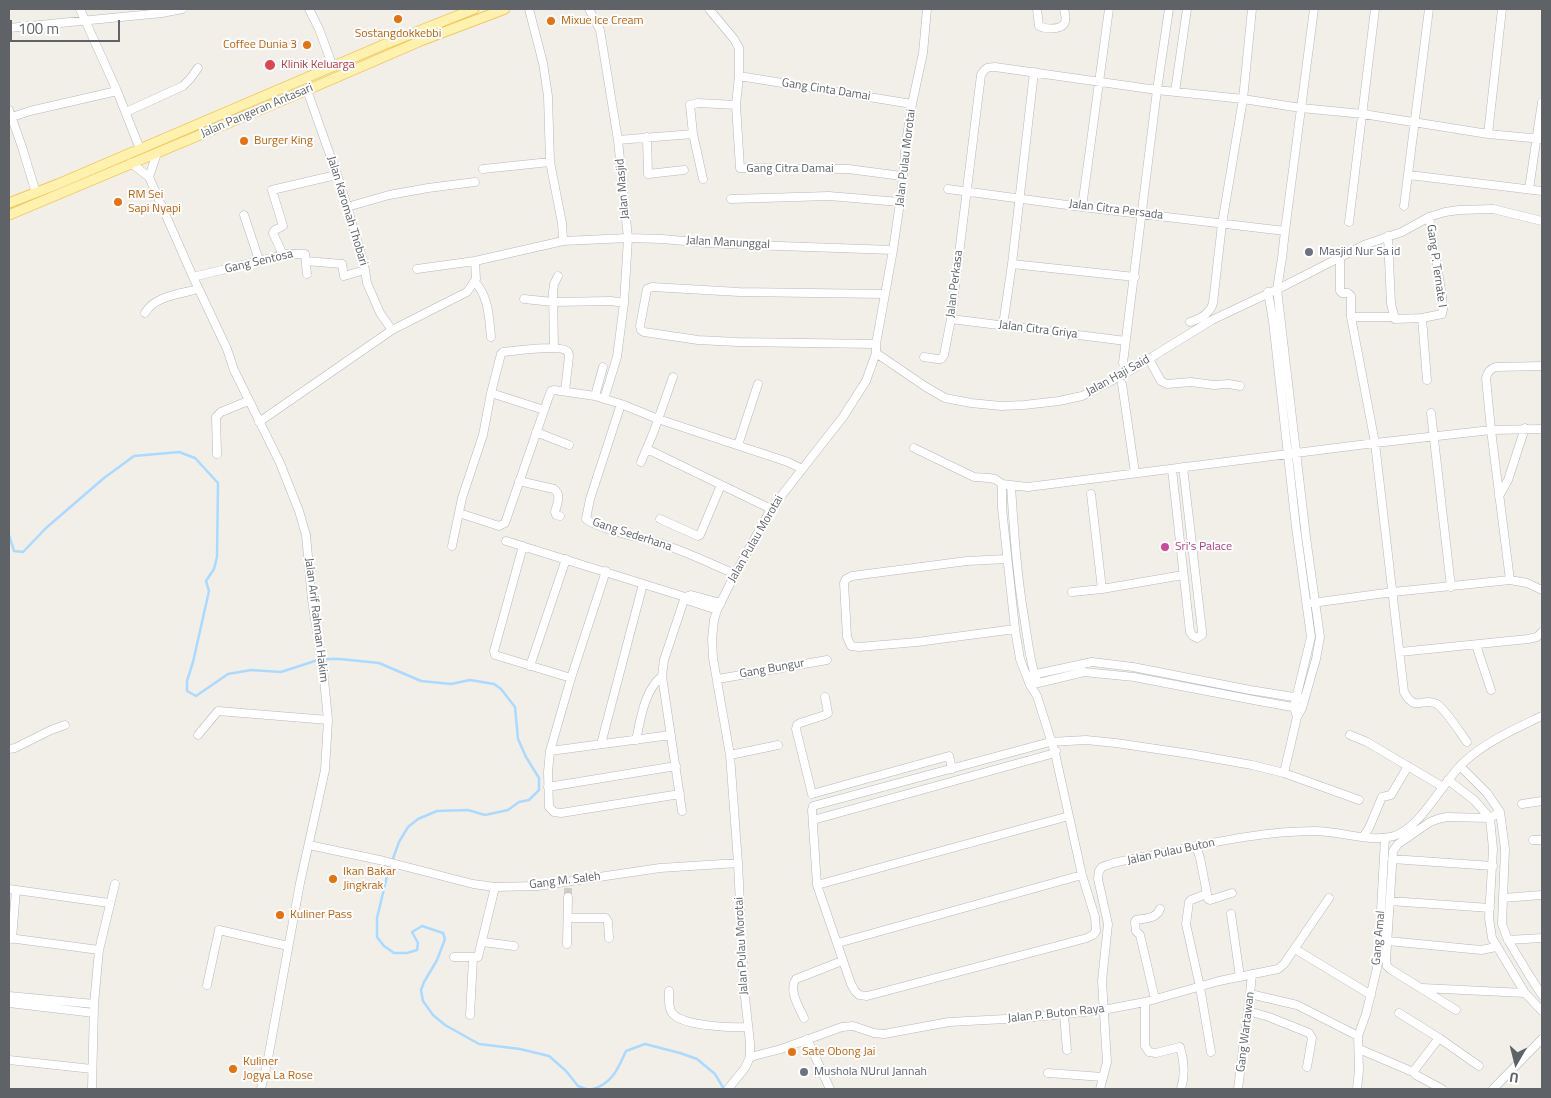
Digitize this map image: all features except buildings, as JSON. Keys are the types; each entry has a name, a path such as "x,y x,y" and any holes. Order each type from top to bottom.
{"main road":[{"name":"Jalan Pangeran Antasari","path":"9,203 474,9"},
{"name":"Jalan Pangeran Antasari","path":"9,214 464,24 505,9"},
{"path":"460,14 458,22 464,24"},
{"path":"448,19 453,19 455,22 455,26 452,29"}],"street":[{"path":"80,9 126,112 140,149"},
{"path":"9,28 182,9"},
{"path":"309,9 319,28 333,67"},
{"path":"529,9 543,63 548,96 550,162 562,223 563,241"},
{"name":"Jalan Masjid","path":"589,9 600,30 618,140 628,238 624,303 617,358 604,399"},
{"path":"703,179 693,134 690,105 698,103 736,105 739,76 738,44 709,9"},
{"name":"Jalan Pulau Morotai","path":"750,1057 730,755 714,658 712,639 714,620 735,574 771,509 843,417 866,381 876,353 900,202 912,104 923,53 927,9"},
{"path":"1037,9 1039,26 1045,29 1060,27 1065,23 1064,9"},
{"path":"1082,207 1109,9"},
{"path":"1123,363 1169,9"},
{"path":"1173,91 1187,9"},
{"path":"1190,322 1206,315 1212,307 1222,224 1243,99 1252,9"},
{"path":"1284,773 1297,717 1311,637 1292,454 1279,288 1314,9"},
{"path":"1349,222 1376,9"},
{"path":"1404,206 1429,9"},
{"path":"1488,134 1502,9"},
{"name":"Jalan Perkasa","path":"924,357 942,359 944,355 951,319 980,75 987,67 1034,72"},
{"path":"126,112 183,86 198,68"},
{"path":"1003,325 1012,264 1018,198 1034,72 1159,90 1363,114 1488,134 1540,139"},
{"name":"Gang Cinta Damai","path":"739,76 912,104"},
{"name":"Jalan Karomah Thobari","path":"307,90 347,207 367,283 392,330"},
{"path":"36,193 10,114 117,92"},
{"path":"1529,190 1540,139 1542,102"},
{"name":"Gang Citra Damai","path":"736,105 739,166 741,170 848,169 902,176"},
{"path":"618,140 693,134"},
{"path":"647,137 648,174 684,170"},
{"path":"149,177 157,153"},
{"path":"484,169 550,162"},
{"name":"Jalan Arif Rahman Hakim","path":"131,163 149,177 198,289 227,348 234,370 280,463 306,535 312,600 324,669 328,720 325,770 288,946 261,1089"},
{"path":"282,255 273,233 275,230 282,228 283,224 272,190 336,175"},
{"path":"1409,175 1542,191"},
{"path":"347,207 389,195 475,182"},
{"name":"Jalan Citra Persada","path":"948,189 1285,231"},
{"path":"731,199 829,196 900,202"},
{"name":"Jalan Haji Said","path":"876,353 945,398 971,404 1001,406 1050,402 1082,396 1122,376 1212,320 1364,245 1402,232 1429,217 1459,210 1493,209 1542,221"},
{"path":"244,215 259,260"},
{"name":"Gang P. Ternate I","path":"1422,318 1442,314 1443,309 1429,217"},
{"path":"1388,236 1391,304 1395,318"},
{"name":"Jalan Manunggal","path":"417,269 475,260 563,241 628,238 724,244 893,250"},
{"name":"Gang Sentosa","path":"193,277 259,260 301,253 305,254 307,274"},
{"path":"1340,257 1340,291 1351,296 1351,318 1375,443 1404,692 1408,700 1416,704 1431,702 1440,705 1467,742"},
{"path":"259,422 392,330 467,292 475,282 477,273 475,260"},
{"path":"306,261 342,264 344,276 365,270"},
{"path":"1012,264 1135,277"},
{"path":"554,348 554,284 558,276"},
{"path":"475,282 487,303 491,337"},
{"path":"876,344 698,340 644,332 640,326 647,289 652,287 739,292 885,294"},
{"path":"145,313 147,308 156,301 198,289"},
{"path":"1268,292 1320,637 1316,659 1300,698"},
{"path":"524,299 553,302 624,303"},
{"path":"1351,318 1422,318 1427,380"},
{"name":"Jalan Citra Griya","path":"951,319 1126,341"},
{"path":"452,546 462,498 483,435 501,354 531,349 554,348 565,350 569,356 565,391"},
{"path":"1149,359 1161,381 1167,384 1191,382 1240,386"},
{"path":"1510,580 1486,378 1487,373 1496,366 1542,366"},
{"path":"595,396 603,367"},
{"path":"641,462 673,377"},
{"path":"738,445 758,384"},
{"path":"1122,384 1135,473"},
{"path":"459,513 499,526 505,523 551,391 558,389 595,396 621,404 658,419 788,462 802,469"},
{"path":"491,393 544,410"},
{"path":"217,454 216,417 221,412 248,400"},
{"name":"Gang Sederhana","path":"621,404 590,500 586,519 693,556 735,574"},
{"path":"1431,412 1451,587"},
{"path":"1500,496 1508,480 1524,428"},
{"path":"914,448 974,477 995,479 1002,484 1011,486 1028,487 1375,443 1491,430 1542,429"},
{"path":"536,432 569,444"},
{"path":"647,450 771,509"},
{"path":"1172,469 1190,632 1197,638 1202,635 1202,631 1183,468"},
{"path":"519,480 557,491 559,496 556,514 560,516"},
{"path":"1002,484 1002,508 1015,629 1020,660 1031,676"},
{"path":"660,519 698,536 700,535 721,485"},
{"path":"825,697 828,713 800,723 796,729 812,794 817,885 838,943 842,961 855,991 859,995 867,996 1093,935 1096,931 1096,925 1082,875 1055,754 1031,676 1012,520 1011,486"},
{"path":"1091,494 1102,589"},
{"path":"506,541 606,571 685,597 690,601 719,606"},
{"path":"523,546 494,651 496,656 572,678"},
{"path":"530,666 566,559"},
{"path":"1007,559 852,576 844,583 847,637 851,646 859,647 916,642 1015,629"},
{"path":"606,571 550,751 548,772 549,807 554,812 559,813 680,794"},
{"path":"1072,592 1102,589 1183,575"},
{"path":"1307,604 1393,592 1510,580 1527,583 1542,590"},
{"path":"600,744 643,584"},
{"path":"682,811 662,676 664,660 685,597"},
{"path":"1400,652 1528,639 1537,637 1542,632"},
{"path":"1476,645 1491,690"},
{"name":"Gang Bungur","path":"718,679 826,660"},
{"path":"1031,676 1092,662 1142,669 1300,698"},
{"path":"1034,685 1084,672 1134,677 1298,708"},
{"path":"636,740 648,693 654,682 662,676"},
{"path":"198,736 218,711 328,720"},
{"path":"1384,838 1398,835 1410,827 1460,766 1480,748 1505,733 1542,716"},
{"path":"9,749 65,725"},
{"path":"550,751 670,735"},
{"path":"1350,735 1366,742 1443,787"},
{"path":"813,806 1050,742 1086,740 1125,744 1252,765 1284,773 1359,800"},
{"path":"813,820 1055,754 1061,742"},
{"path":"730,755 778,745"},
{"path":"812,794 949,756 952,769"},
{"path":"548,786 676,766"},
{"path":"1364,837 1382,797 1391,795 1408,766"},
{"path":"1460,766 1487,793 1500,812 1505,849 1503,928 1528,975 1542,995"},
{"path":"1448,780 1474,800 1490,818 1493,838 1490,931 1496,947 1525,993 1542,1011"},
{"path":"1522,804 1542,800"},
{"path":"1456,1010 1387,966 1393,851 1396,846 1430,822 1446,817 1490,818 1500,812"},
{"path":"817,885 1069,816"},
{"name":"Jalan Pulau Buton","path":"1103,1010 1102,981 1108,924 1098,878 1099,871 1104,866 1254,835 1330,832 1384,838"},
{"name":"Gang Amal","path":"1358,1036 1366,1014 1378,964 1384,838"},
{"path":"1533,840 1542,840"},
{"name":"Gang M. Saleh","path":"309,845 384,861 473,884 495,887 568,885 660,868 738,863"},
{"path":"1196,846 1206,894 1210,900 1232,893"},
{"path":"1392,859 1493,866"},
{"path":"838,943 1082,875"},
{"path":"92,1089 94,1004 99,950 115,884"},
{"path":"454,957 478,957 495,887"},
{"path":"99,950 10,938 12,889 109,903"},
{"path":"1206,894 1189,902 1186,924 1200,987 1211,1052"},
{"path":"1503,898 1542,895"},
{"path":"567,944 568,897"},
{"name":"Jalan P. Buton Raya","path":"750,1057 848,1026 884,1034 949,1022 1064,1015 1103,1010 1145,1002 1219,981 1278,968 1284,964 1330,898"},
{"path":"1390,901 1490,908"},
{"path":"1155,999 1140,935 1136,931 1135,922 1136,920 1155,917 1160,909"},
{"path":"1231,914 1240,977"},
{"path":"568,918 606,918 610,938"},
{"path":"1489,918 1502,918"},
{"path":"207,985 219,930 288,946"},
{"path":"1508,940 1542,938"},
{"path":"1388,941 1481,950 1496,947"},
{"path":"483,942 514,946"},
{"path":"1295,949 1370,995"},
{"path":"470,1015 473,958"},
{"path":"804,1018 793,991 796,979 842,961"},
{"name":"Gang Wartawan","path":"1238,1089 1252,974"},
{"path":"1420,988 1525,993"},
{"path":"669,991 670,1010 677,1017 717,1027 748,1027"},
{"path":"1250,994 1297,1005 1358,1036 1360,1070 1357,1089"},
{"path":"9,996 94,1004"},
{"path":"1145,1002 1145,1046 1149,1052 1156,1053 1180,1047 1183,1057 1182,1089"},
{"path":"9,1003 94,1013"},
{"path":"1100,1089 1107,1056 1103,1010"},
{"path":"1248,1011 1310,1033 1312,1037 1307,1067"},
{"path":"1399,1013 1439,1038 1478,1066"},
{"path":"1064,1015 1067,1050"},
{"path":"1359,1049 1413,1072 1439,1038"},
{"path":"808,1039 830,1089"},
{"path":"1494,1089 1542,1039"},
{"path":"730,1087 740,1075 750,1057"},
{"path":"9,1060 92,1069"},
{"path":"1048,1073 1103,1076"},
{"path":"1416,1075 1442,1089"}],"waterway":[{"path":"9,535 14,551 23,552 46,528 104,478 134,456 179,452 195,458 218,483 217,557 214,569 206,581 209,591 187,681 187,691 196,696 228,674 251,670 281,672 321,659 379,663 421,681 451,684 470,680 494,684 501,689 515,707 518,739 539,778 539,790 529,800 519,802 508,810 485,815 468,810 437,811 418,819 408,827 399,842 388,872 377,918 377,937 384,946 394,953 407,953 417,950 418,943 412,932 422,926 443,933 445,939 437,960 421,990 423,1001 433,1015 445,1025 479,1044 520,1049 549,1056 566,1071 578,1086 586,1089"},
{"path":"593,1089 610,1079 626,1051 645,1044 697,1059 715,1074 724,1089"}],"tunnel":[{"path":"568,888 568,897"}],"place":[{"name":"Sostangdokkebbi","path":"398,19"},
{"name":"Mixue Ice Cream","path":"551,21"},
{"name":"Coffee Dunia 3","path":"307,45"},
{"name":"Klinik Keluarga","path":"270,65"},
{"name":"Burger King","path":"244,141"},
{"name":"RM Sei Sapi Nyapi","path":"118,202"},
{"name":"Masjid Nur Sa id","path":"1309,252"},
{"name":"Sri's Palace","path":"1165,547"},
{"name":"Ikan Bakar Jingkrak","path":"333,879"},
{"name":"Kuliner Pass","path":"280,915"},
{"name":"Sate Obong Jai","path":"792,1052"},
{"name":"Kuliner Jogya La Rose","path":"233,1069"},
{"name":"Mushola NUrul Jannah","path":"804,1072"}]}
